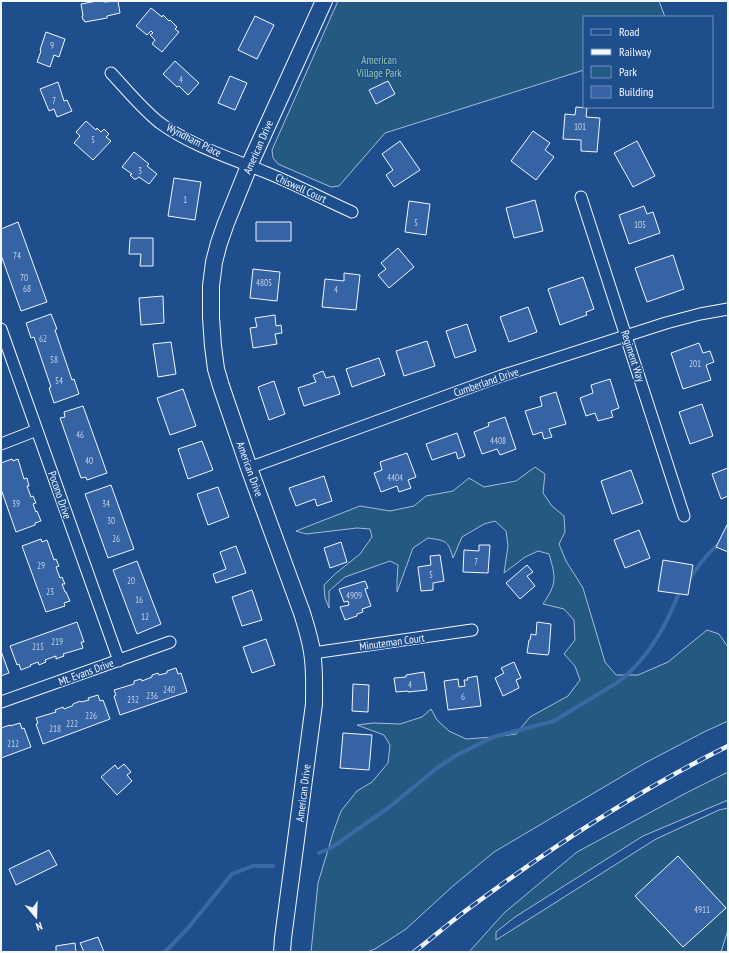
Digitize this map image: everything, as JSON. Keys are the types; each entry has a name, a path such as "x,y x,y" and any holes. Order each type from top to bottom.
{"street":[{"name":"American Drive","path":"282,952 314,704 313,653 302,613 249,468 216,369 211,318 211,286 214,262 219,243 250,166 324,1"},
{"name":"Wyndham Place","path":"111,72 143,107 174,132 197,144 250,166"},
{"name":"Chiswell Court","path":"250,166 352,212"},
{"name":"Regiment Way","path":"582,197 684,516"},
{"name":"Cumberland Drive","path":"249,468 501,376 700,314 728,309"},
{"name":"Pocono Drive","path":"1,329 119,661"},
{"path":"1,444 37,430"},
{"name":"Minuteman Court","path":"313,653 472,630"},
{"name":"Mt. Evans Drive","path":"1,702 170,642"}],"green space":[{"name":"American Village Park","path":"338,1 659,1 665,16 583,16 583,70 385,133 339,186 331,187 278,164 273,158 272,150"},
{"path":"535,467 545,474 543,493 552,506 564,516 565,532 559,544 566,561 583,588 605,662 616,675 638,675 668,662 707,630 719,634 728,647 728,721 643,764 494,852 453,886 406,929 375,949 367,952 311,952 318,883 341,811 357,791 372,782 388,763 390,745 384,735 357,725 373,723 400,724 422,717 431,709 437,720 449,731 466,739 516,734 530,717 568,696 580,680 575,666 564,654 575,640 574,620 564,609 543,604 551,591 554,580 549,554 538,551 525,557 504,573 508,546 506,531 495,521 484,524 462,537 453,558 448,545 439,540 428,538 413,548 397,592 398,565 390,561 345,577 329,591 329,608 325,598 324,585 360,554 372,537 370,529 357,528 306,534 296,531 360,506 390,511 414,506 426,496 453,491 469,478 484,487 516,481"},
{"path":"728,772 728,800 643,836 515,917 496,932 496,940 656,839 719,810 728,808 728,930 721,952 469,952 504,913 577,852"}],"building":[{"path":"97,1 118,1 120,13 107,16 107,18 85,22 82,16 81,4"},
{"path":"151,8 162,17 163,15 169,21 170,20 177,27 175,29 179,32 162,52 152,44 155,40 150,35 153,33 151,31 147,35 136,26"},
{"path":"255,16 274,25 257,59 238,50"},
{"path":"46,32 65,39 59,57 54,55 50,67 37,62"},
{"path":"175,61 199,83 188,95 163,74"},
{"path":"230,76 247,83 235,110 218,103"},
{"path":"388,81 395,94 376,104 369,90"},
{"path":"58,82 64,101 67,100 72,111 57,117 54,109 49,111 40,89"},
{"path":"576,107 587,108 586,117 600,118 597,152 581,151 581,140 563,139 565,114 575,115"},
{"path":"86,121 96,130 97,128 101,132 104,129 109,134 106,137 111,141 93,160 74,143 80,136 76,132"},
{"path":"533,131 550,143 545,150 554,157 536,180 511,161"},
{"path":"400,141 420,170 394,187 386,175 393,170 382,154"},
{"path":"637,141 655,176 633,187 614,153"},
{"path":"134,152 149,164 147,166 157,174 149,184 139,177 134,179 130,175 132,174 122,167"},
{"path":"174,178 201,182 195,220 168,216"},
{"path":"535,200 543,231 514,238 506,208"},
{"path":"409,201 430,204 426,235 405,232"},
{"path":"644,206 647,214 653,212 660,233 629,244 619,215"},
{"path":"18,222 47,302 21,311 1,255 1,229"},
{"path":"256,222 291,222 291,241 256,241"},
{"path":"130,238 153,238 153,266 140,266 141,254 129,254"},
{"path":"398,248 414,267 389,288 378,275 386,269 381,263"},
{"path":"673,255 684,289 647,302 635,268"},
{"path":"253,269 280,272 277,301 250,298"},
{"path":"344,273 360,275 356,310 322,307 325,279 344,281"},
{"path":"583,277 594,309 586,312 587,315 560,325 548,289"},
{"path":"163,296 164,323 141,325 139,298"},
{"path":"528,307 537,332 509,342 500,317"},
{"path":"51,314 72,380 74,379 79,394 54,403 49,388 51,387 34,337 31,338 26,323"},
{"path":"275,315 276,326 281,325 282,333 275,334 277,344 253,348 250,328 257,327 255,318"},
{"path":"467,324 476,351 455,358 446,331"},
{"path":"427,341 435,366 404,376 396,351"},
{"path":"171,342 176,374 158,377 153,344"},
{"path":"699,343 703,353 710,351 714,362 706,365 711,380 683,389 671,353"},
{"path":"379,358 385,375 352,387 346,369"},
{"path":"323,371 326,378 334,376 340,394 304,406 298,388 316,382 313,375"},
{"path":"610,379 619,408 611,411 613,417 598,421 595,413 586,416 580,398 593,393 591,385"},
{"path":"274,381 285,414 269,420 258,387"},
{"path":"183,389 196,426 170,435 157,398"},
{"path":"556,392 566,424 549,429 552,437 544,439 542,432 533,435 525,411 542,406 540,397"},
{"path":"702,404 713,436 690,444 679,412"},
{"path":"83,406 107,473 87,480 86,477 81,478 60,418 65,417 64,412"},
{"path":"505,417 516,449 500,455 497,449 482,454 474,432 489,426 488,423"},
{"path":"457,433 465,456 458,459 456,452 432,460 426,444"},
{"path":"202,441 213,470 188,479 178,449"},
{"path":"407,453 416,477 408,480 411,488 399,492 397,486 381,492 374,473 382,470 380,462"},
{"path":"12,459 13,461 18,459 24,479 27,478 29,486 27,486 31,497 33,496 36,503 33,504 41,521 35,523 35,525 16,532 1,489 1,463"},
{"path":"728,468 728,496 721,499 712,474"},
{"path":"631,470 643,503 612,514 601,481"},
{"path":"324,476 332,501 317,506 315,499 296,506 289,488"},
{"path":"111,485 134,549 108,558 85,494"},
{"path":"218,487 229,517 208,525 197,494"},
{"path":"728,523 728,552 716,547"},
{"path":"639,530 650,558 625,568 614,540"},
{"path":"41,539 42,542 47,540 54,560 56,559 59,566 56,567 60,578 62,577 65,584 62,584 70,601 64,603 65,606 46,612 22,546"},
{"path":"341,542 347,562 330,568 324,548"},
{"path":"479,545 490,545 488,573 463,572 464,550 479,551"},
{"path":"236,546 246,573 216,583 213,574 226,569 220,552"},
{"path":"440,555 444,581 433,583 433,590 421,591 418,567 431,565 430,556"},
{"path":"663,560 693,565 688,595 658,591"},
{"path":"137,561 161,624 137,634 113,570"},
{"path":"527,565 533,572 527,576 535,586 520,599 506,583"},
{"path":"365,581 368,588 365,589 371,606 362,609 363,612 357,614 357,616 345,620 340,607 349,605 348,601 344,602 339,589"},
{"path":"252,590 262,620 242,626 232,597"},
{"path":"77,622 84,642 81,642 83,648 63,654 64,656 56,659 56,656 45,660 46,662 39,665 38,662 21,670 19,664 17,665 10,646"},
{"path":"537,622 551,624 548,655 527,653 531,634 536,635"},
{"path":"266,639 275,665 252,673 243,647"},
{"path":"1,651 9,673 1,676"},
{"path":"514,662 521,678 516,680 519,688 503,696 495,678 504,673 501,668"},
{"path":"176,668 178,674 181,673 187,692 120,715 114,696 116,695 114,690 134,684 134,681 141,679 142,681 152,677 152,675 167,673 167,671"},
{"path":"424,672 427,690 396,692 394,678 406,677 406,675"},
{"path":"477,676 481,706 448,710 444,681 458,679 459,687 465,686 464,680 468,680 467,678"},
{"path":"353,684 369,685 368,712 352,711"},
{"path":"98,695 100,701 103,700 110,719 43,744 36,724 38,723 36,718 56,712 55,710 63,707 64,709 72,706 80,701 89,700 88,698"},
{"path":"20,723 22,729 24,728 31,747 1,758 1,728"},
{"path":"343,733 372,735 369,770 340,768"},
{"path":"124,764 131,772 127,775 132,781 117,795 101,777 115,765 118,769"},
{"path":"49,850 57,865 16,885 9,869"},
{"path":"678,856 726,908 683,947 635,896"},
{"path":"98,937 104,952 84,952 80,943"},
{"path":"75,943 76,952 56,952 56,946"}],"waterway":[{"path":"688,581 711,552 728,538"},
{"path":"319,853 331,848 388,808 437,768 457,755 493,737 554,721 618,682 632,670 656,640 679,593 682,590"},
{"path":"164,952 188,928 232,874 253,866 273,866"}],"railway":[{"path":"414,952 464,912 559,844 625,802 728,746"}]}
